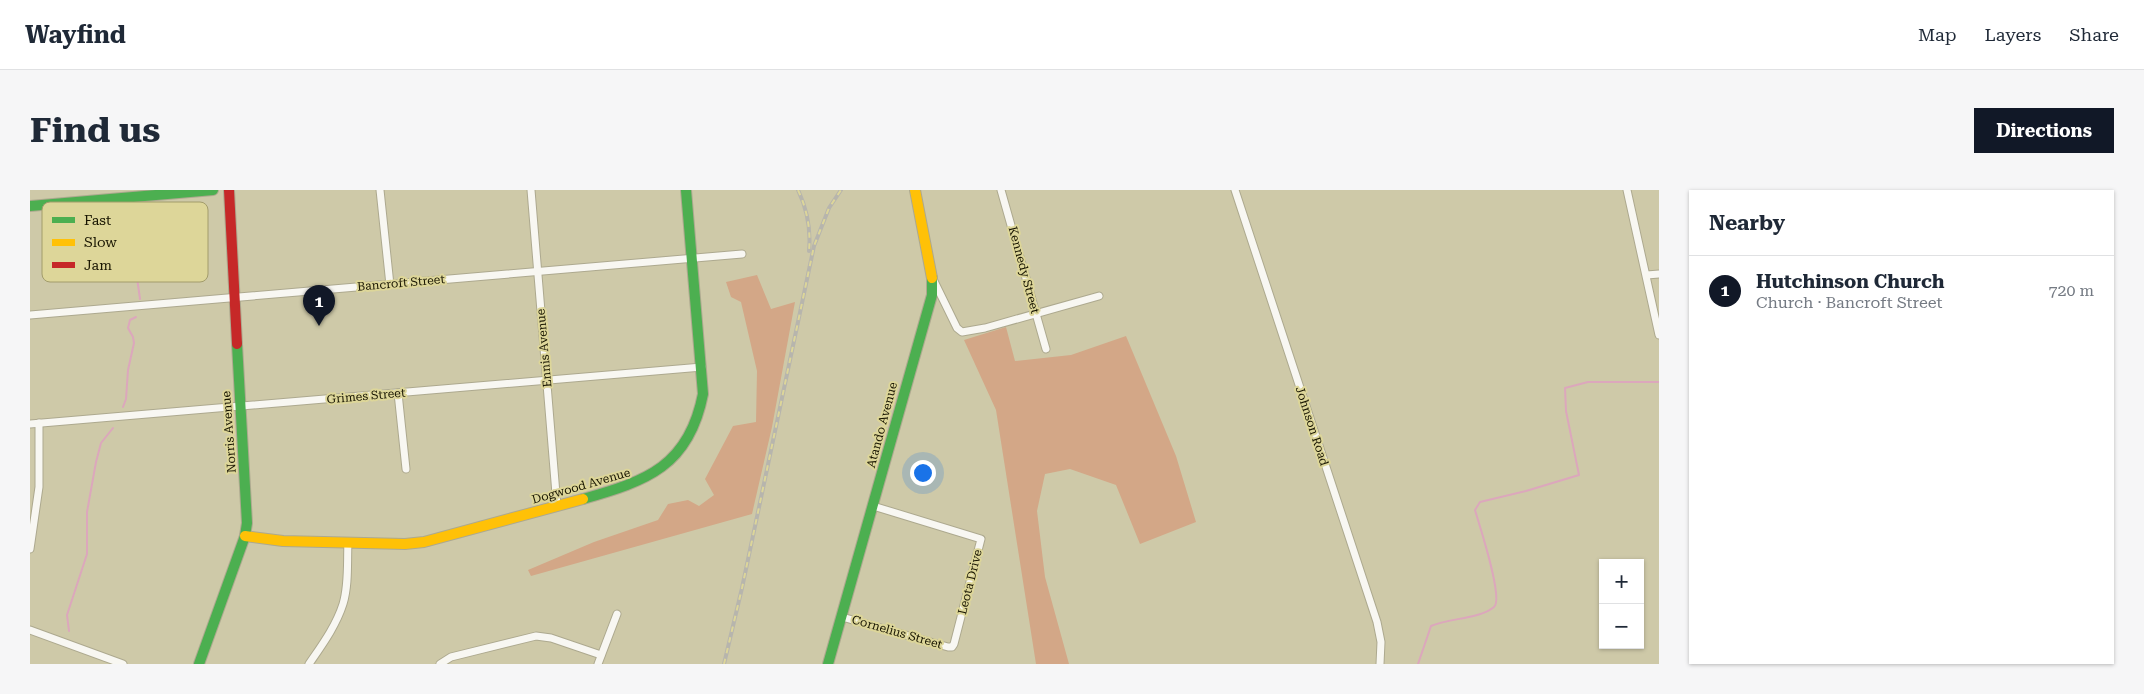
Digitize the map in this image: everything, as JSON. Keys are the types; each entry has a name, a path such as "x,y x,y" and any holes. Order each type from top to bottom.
{"street":[{"path":"76,202 213,190"},
{"name":"Norris Avenue","path":"199,664 245,536 248,518 240,406 229,190"},
{"path":"380,190 390,284"},
{"name":"Ennis Avenue","path":"531,190 557,506"},
{"name":"Dogwood Avenue","path":"245,536 278,541 405,544 424,542 614,491 640,482 656,472 678,453 691,436 698,419 703,394 686,190"},
{"name":"Atando Avenue","path":"828,664 932,295 932,276 915,190"},
{"name":"Kennedy Street","path":"1001,190 1046,349"},
{"name":"Johnson Road","path":"1235,190 1377,622 1381,642 1380,664"},
{"path":"1627,190 1659,334"},
{"name":"Bancroft Street","path":"30,314 742,254"},
{"path":"1646,275 1659,274"},
{"path":"932,276 957,328 962,332 1099,296"},
{"name":"Grimes Street","path":"30,424 702,367"},
{"path":"398,393 406,469"},
{"path":"30,549 39,487 38,423"},
{"name":"Leota Drive","path":"873,506 981,539 952,647"},
{"path":"309,664 332,629 343,604 346,591 348,542"},
{"path":"598,664 617,614"},
{"name":"Cornelius Street","path":"842,617 952,647"},
{"path":"30,630 123,664"},
{"path":"440,664 451,657 536,636 551,638 601,655"}],"shaded area":[{"path":"757,275 771,309 795,302 772,427 752,514 531,576 528,570 594,542 658,520 668,504 688,500 699,506 714,495 705,479 733,426 756,422 757,371 741,302 731,297 726,282"},
{"path":"1006,327 1015,361 1071,355 1126,336 1176,456 1196,522 1140,544 1116,485 1070,469 1045,474 1037,511 1045,577 1069,664 1036,664 996,410 964,340"}],"waterway":[{"path":"138,282 140,299"},
{"path":"123,407 126,399 128,370 134,343 128,328 130,320 136,317"},
{"path":"1418,664 1431,626 1481,614 1494,607 1496,590 1475,510 1480,502 1579,475 1566,411 1565,388 1588,382 1659,382"},
{"path":"69,631 67,615 87,554 87,512 96,462 101,443 113,428"}],"railway":[{"path":"798,190 808,220 809,251"},
{"path":"724,664 742,588 814,246 829,208 841,190"}],"traffic: fast":[{"path":"76,202 213,190"},
{"path":"583,499 627,485 662,467 676,454 687,438 696,418 703,394 686,190"},
{"path":"30,206 42,205"},
{"path":"828,664 932,295 932,278"},
{"path":"199,664 245,536 247,523 237,344"}],"traffic: slow":[{"path":"915,190 932,278"},
{"path":"245,536 283,541 405,544 424,542 583,499"}],"traffic: jam":[{"path":"229,190 237,344"}],"place":[{"name":"Hutchinson Church","path":"319,326"}]}
